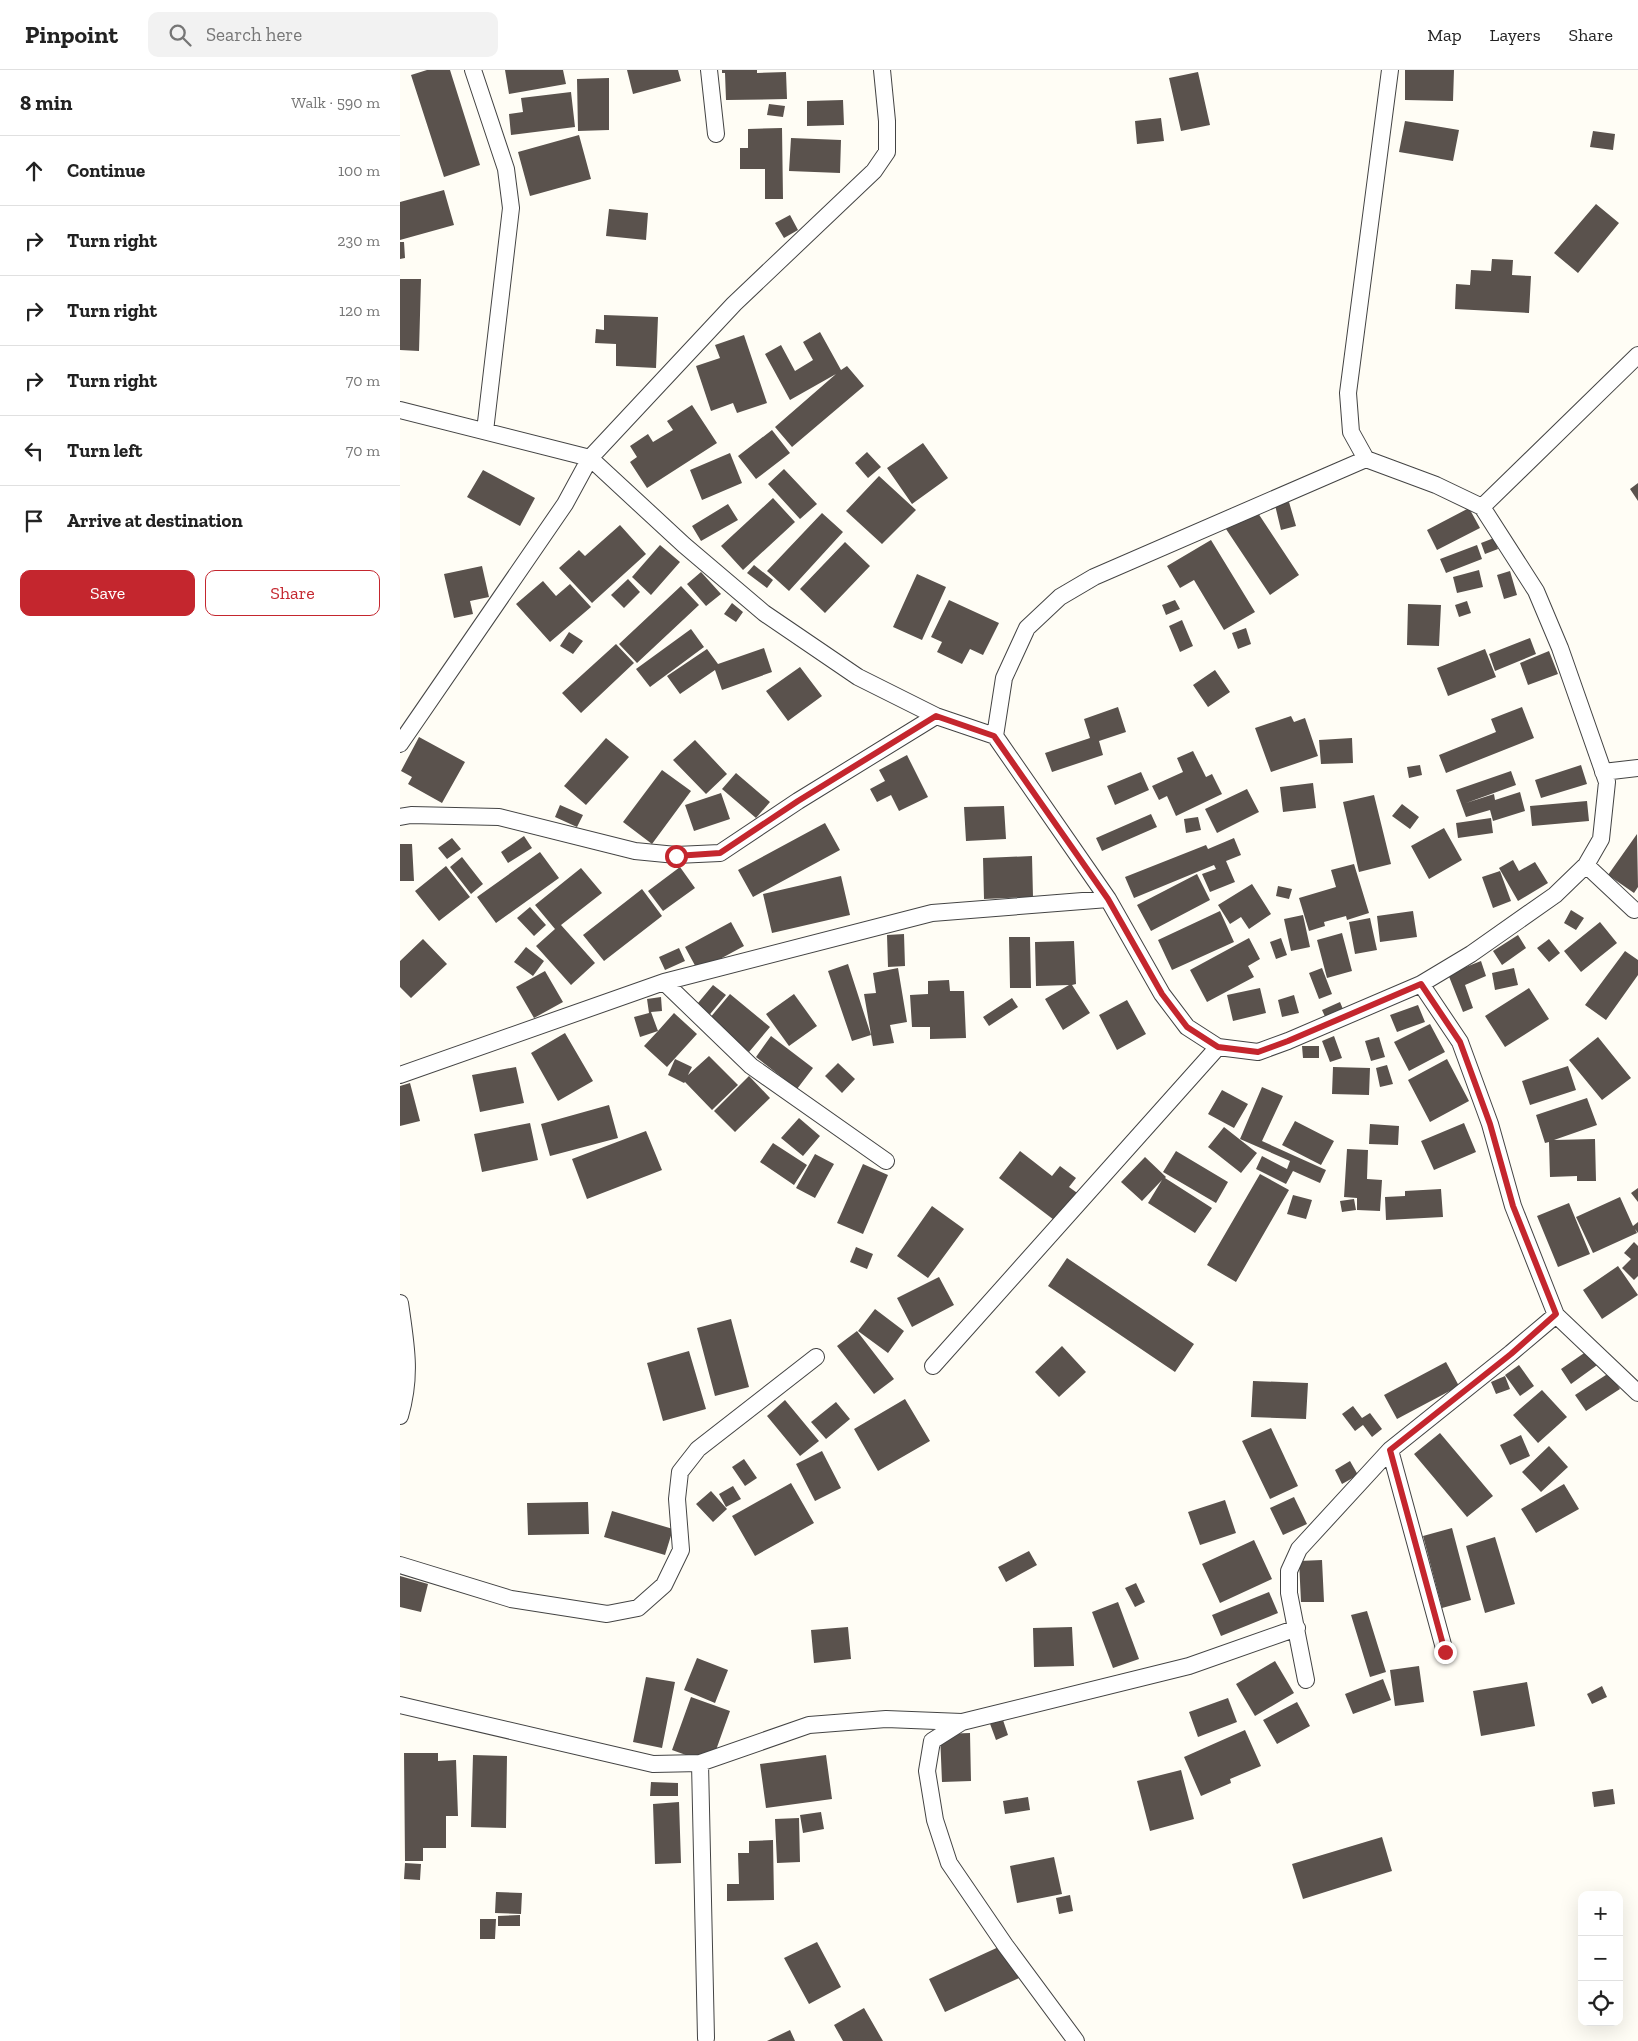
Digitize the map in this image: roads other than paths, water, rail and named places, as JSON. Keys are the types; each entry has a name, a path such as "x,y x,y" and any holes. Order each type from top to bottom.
{"street":[{"path":"472,70 506,169 511,208 485,432"},
{"path":"709,70 716,134"},
{"path":"400,744 566,504 590,458 734,304 874,171 886,152 888,121 882,70"},
{"path":"400,410 590,458 684,545 764,613 858,677 936,716 994,736 1108,899 1162,994 1187,1027 1218,1047 1258,1052 1421,984 1471,954 1555,895 1586,866 1601,839 1607,782 1560,648 1536,591 1482,507 1436,485 1366,459 1351,432 1348,394 1390,70"},
{"path":"1482,507 1638,355"},
{"path":"994,736 1004,678 1027,628 1060,598 1094,576 1366,459"},
{"path":"400,817 411,815 499,816 635,851 676,856 720,853 798,801 936,716"},
{"path":"1604,772 1638,768"},
{"path":"1586,866 1634,910"},
{"path":"400,1075 664,982 932,913 1108,899"},
{"path":"664,982 752,1066 886,1161"},
{"path":"1421,984 1460,1042 1490,1124 1513,1206 1556,1314 1638,1393"},
{"path":"933,1366 1218,1047"},
{"path":"400,1304 408,1362 407,1383 400,1416"},
{"path":"1306,1680 1289,1593 1289,1571 1300,1549 1390,1450 1511,1354 1556,1314"},
{"path":"400,1565 511,1599 607,1614 638,1608 664,1585 682,1550 677,1499 680,1472 698,1449 816,1357"},
{"path":"1390,1450 1445,1652"},
{"path":"400,1705 653,1764 700,1763 808,1725 886,1719 962,1722 1189,1666 1297,1628"},
{"path":"962,1722 932,1741 928,1771 935,1820 949,1863 1005,1945 1076,2041"},
{"path":"700,1763 706,2038"}]}
